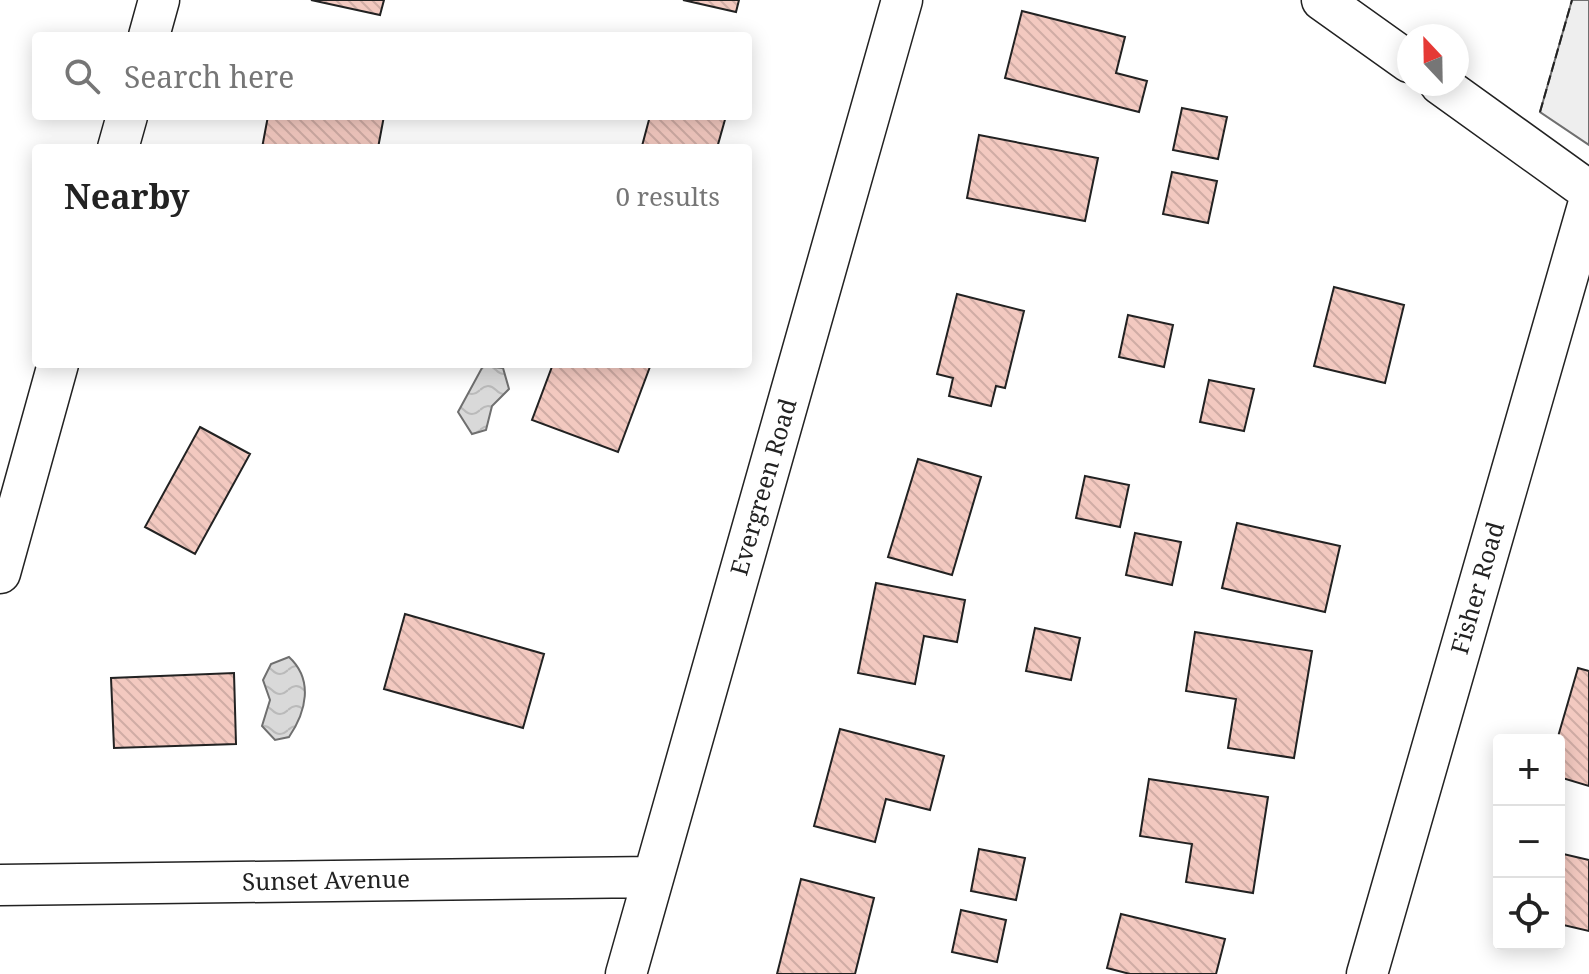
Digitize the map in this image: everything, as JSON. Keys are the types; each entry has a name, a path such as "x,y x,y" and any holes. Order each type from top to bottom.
{"street":[{"path":"150,32 159,0"},
{"name":"Evergreen Road","path":"626,974 902,0"},
{"path":"1322,0 1397,53"},
{"path":"1457,96 1589,191"},
{"path":"119,144 126,120"},
{"name":"Fisher Road","path":"1367,974 1589,202"},
{"path":"0,573 57,368"},
{"name":"Sunset Avenue","path":"0,885 653,877"}],"shaded area":[{"path":"1572,0 1589,0 1589,145 1540,112"}],"water":[{"path":"482,368 503,368 509,389 492,406 486,430 472,434 458,412"},
{"path":"289,657 302,676 305,696 300,717 289,737 275,740 262,726 270,700 263,680 271,664"}],"building":[{"path":"311,0 384,0 380,15"},
{"path":"683,0 739,0 736,12"},
{"path":"1022,11 1125,37 1116,73 1147,81 1139,112 1005,78"},
{"path":"1182,108 1227,117 1218,159 1173,150"},
{"path":"267,120 383,120 379,144 263,144"},
{"path":"649,120 725,120 718,144 643,144"},
{"path":"979,135 1098,158 1085,221 967,198"},
{"path":"1172,172 1217,181 1208,223 1163,214"},
{"path":"1334,287 1404,305 1385,383 1314,366"},
{"path":"957,294 1024,311 1005,388 996,386 991,406 949,396 953,378 937,374"},
{"path":"1128,315 1173,325 1164,367 1119,357"},
{"path":"552,368 650,368 618,452 532,420"},
{"path":"1209,380 1254,389 1244,431 1200,422"},
{"path":"200,427 250,454 195,554 145,527"},
{"path":"918,459 981,477 952,575 888,557"},
{"path":"1085,476 1129,485 1120,527 1076,518"},
{"path":"1237,523 1340,546 1325,612 1222,588"},
{"path":"1135,533 1181,542 1172,585 1126,575"},
{"path":"876,583 965,600 957,642 924,636 915,684 858,673"},
{"path":"405,614 544,654 523,728 384,689"},
{"path":"1035,628 1080,638 1071,680 1026,671"},
{"path":"1195,632 1312,651 1294,758 1228,748 1236,699 1186,691"},
{"path":"1578,668 1589,671 1589,786 1565,779 1565,734 1559,734"},
{"path":"234,673 236,744 114,748 111,678"},
{"path":"840,729 944,756 930,810 886,799 875,842 814,826"},
{"path":"1149,779 1268,797 1253,893 1186,882 1192,844 1140,836"},
{"path":"979,849 1025,858 1016,900 971,891"},
{"path":"1565,854 1589,860 1589,931 1565,925"},
{"path":"801,879 874,898 855,974 777,974"},
{"path":"961,910 1006,920 997,962 952,952"},
{"path":"1121,914 1225,939 1216,974 1130,974 1107,968"}],"fence":[{"path":"1540,112 1572,0"}]}
